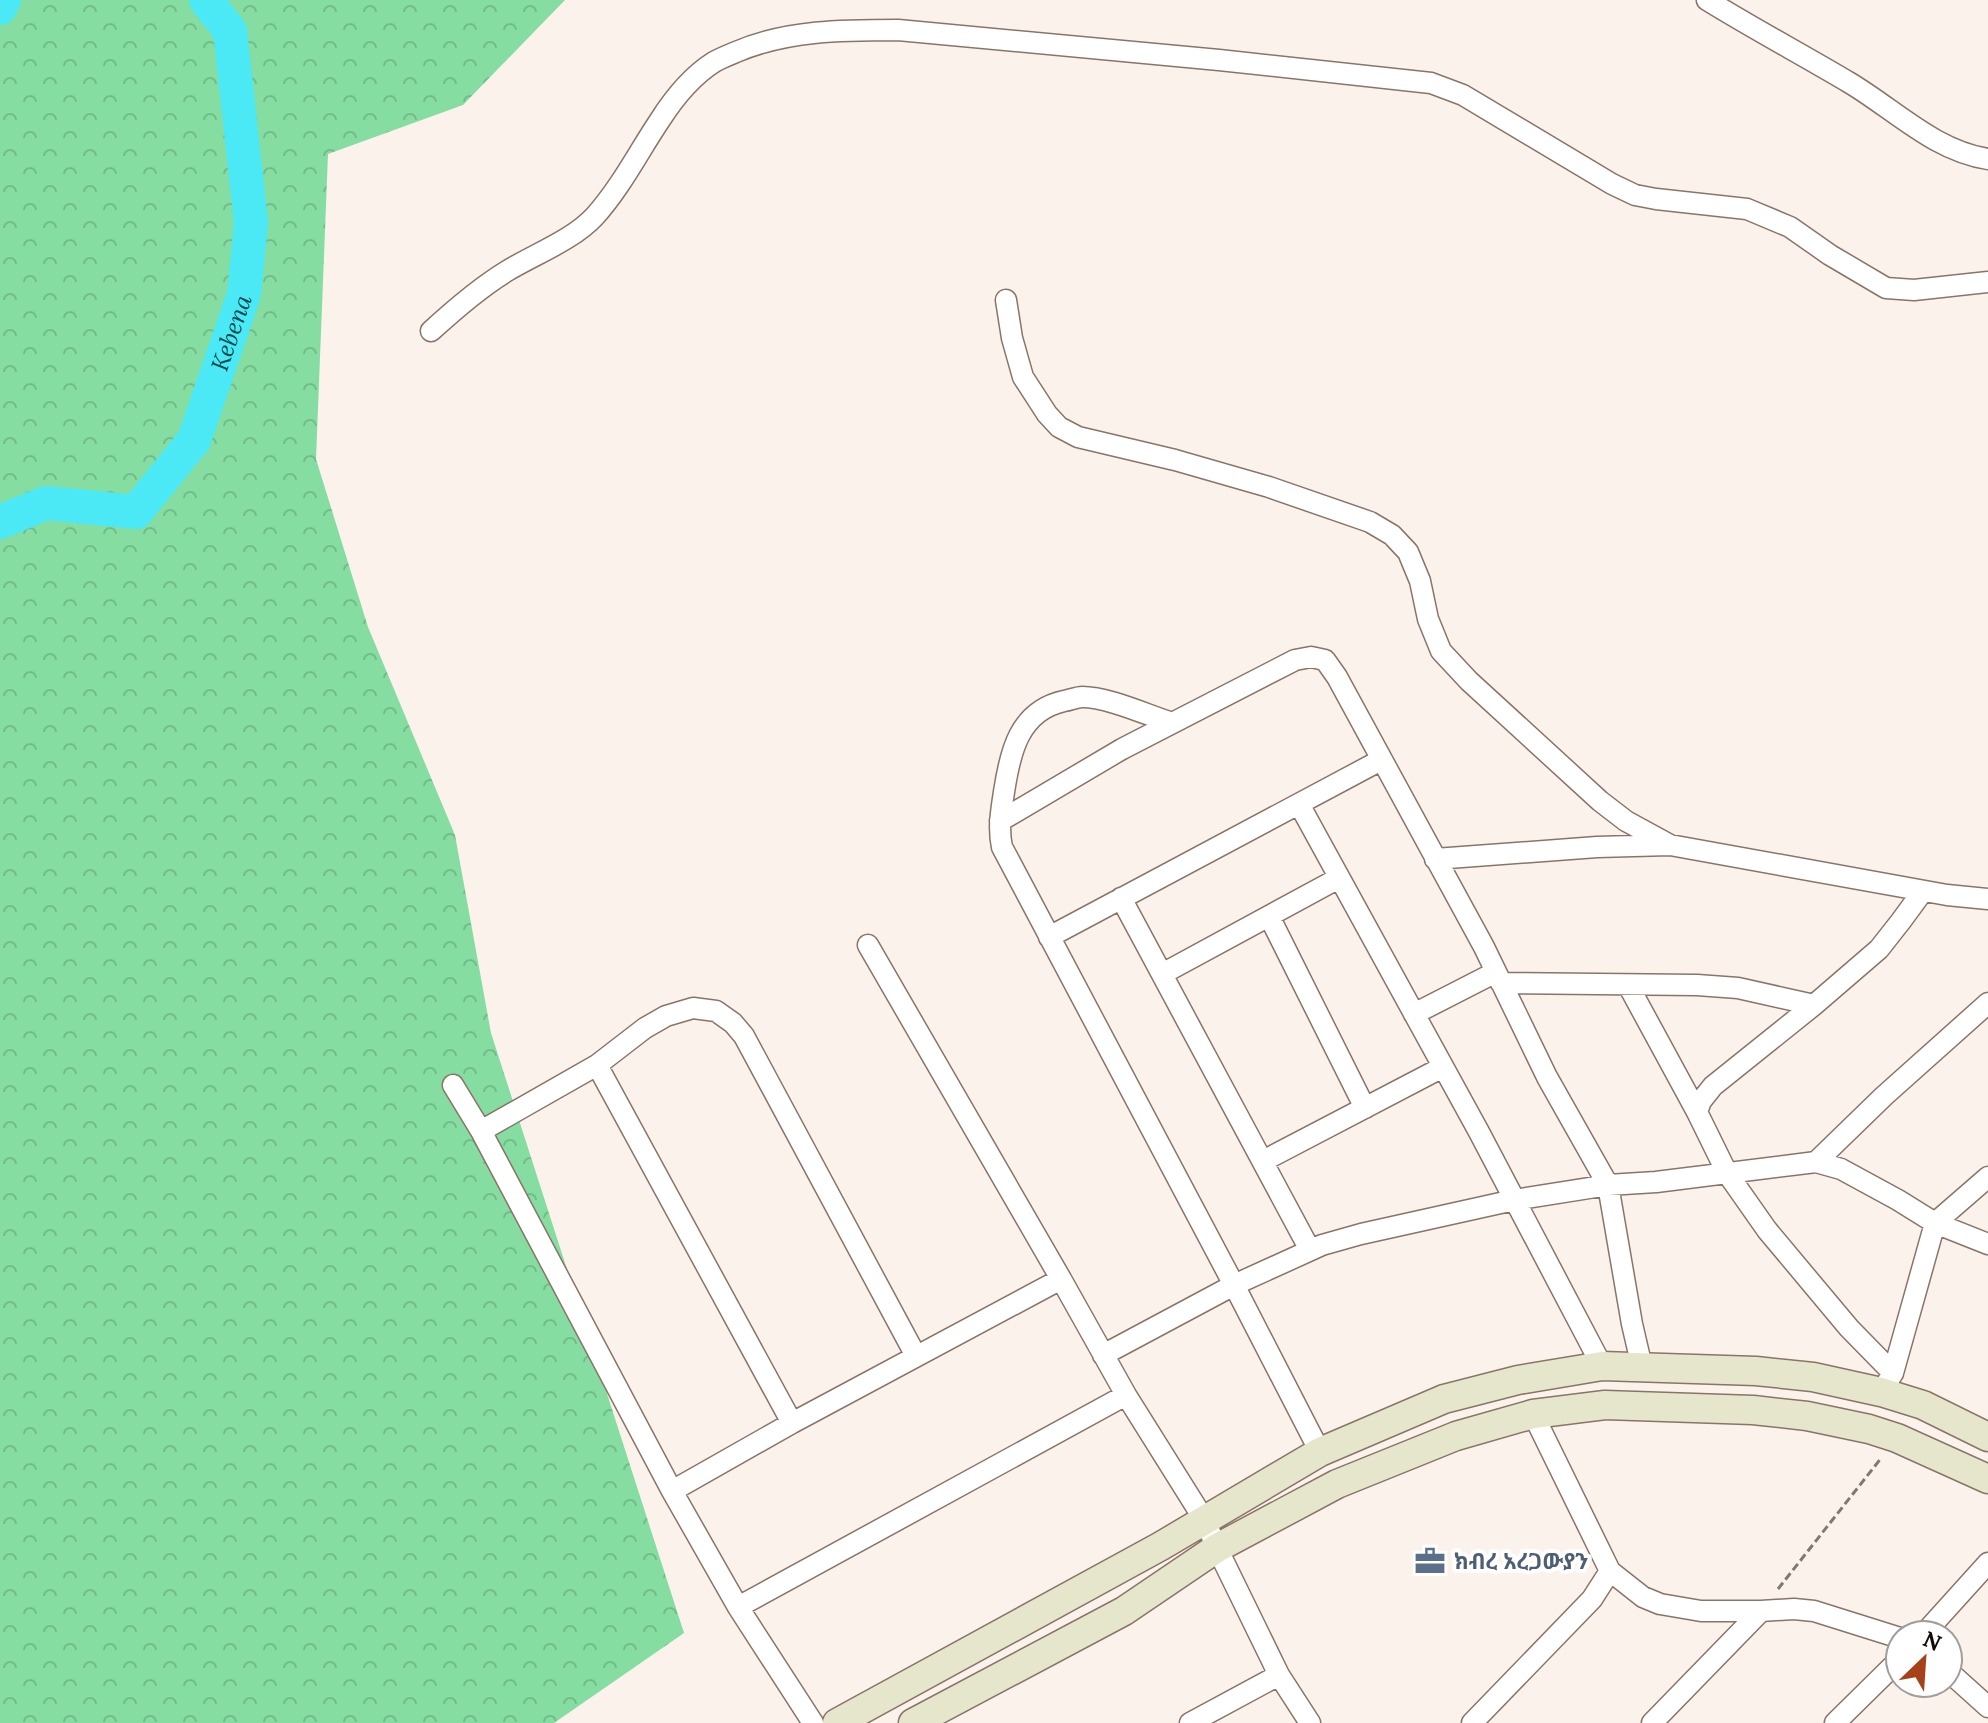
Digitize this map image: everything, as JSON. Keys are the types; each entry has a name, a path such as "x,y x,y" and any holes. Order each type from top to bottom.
{"main road":[{"path":"837,1723 1205,1521 1320,1452 1444,1399 1518,1380 1602,1366 1756,1371 1887,1383 1923,1405 1988,1437"},
{"path":"913,1723 1124,1611 1217,1548 1337,1484 1456,1436 1533,1414 1605,1405 1753,1410 1807,1416 1897,1438 1988,1479"}],"street":[{"path":"1707,0 1851,84 1940,144 1960,153 1988,159"},
{"path":"431,331 460,304 506,272 563,240 594,217 660,119 685,87 715,62 752,45 788,36 837,30 898,30 1431,83 1463,95 1635,195 1747,209 1790,227 1886,288 1914,290 1988,282"},
{"path":"1006,300 1023,377 1059,427 1078,437 1269,487 1370,522 1392,535 1408,552 1441,651 1469,681 1600,801 1626,821 1670,845"},
{"path":"1000,821 1122,749 1295,660 1325,660 1337,677 1498,977 1547,1077 1608,1185 1642,1367"},
{"path":"1172,723 1110,702 1082,697 1052,704 1034,715 1017,738 1008,766 1000,821 1002,847 1320,1452"},
{"path":"1049,937 1381,760"},
{"path":"1299,804 1602,1366"},
{"path":"1435,859 1670,845 1923,891 1988,899"},
{"path":"1162,974 1339,878"},
{"path":"1697,1112 1713,1086 1879,949 1923,891"},
{"path":"1121,898 1310,1250"},
{"path":"1269,916 1365,1108"},
{"path":"868,945 1126,1395 1205,1521 1279,1675 1310,1723"},
{"path":"1414,1014 1498,977 1738,988 1814,1005"},
{"path":"1628,985 1727,1173 1767,1230 1849,1328 1887,1383"},
{"path":"1816,1162 1988,1003"},
{"path":"481,1131 597,1065 666,1016 693,1008 716,1011 744,1036 916,1356"},
{"path":"597,1065 792,1423"},
{"path":"1263,1161 1443,1067"},
{"path":"453,1085 481,1131 672,1491 738,1607 813,1723"},
{"path":"1103,1355 1234,1285 1322,1245 1514,1200 1608,1185 1816,1162 1841,1169 1935,1223 1988,1244"},
{"path":"1887,1383 1935,1223 1988,1177"},
{"path":"672,1491 1061,1279"},
{"path":"738,1607 1126,1395"},
{"path":"1533,1414 1610,1571 1643,1597 1660,1604 1701,1611 1814,1611 1884,1633"},
{"path":"1937,1619 1988,1563"},
{"path":"1472,1723 1592,1599 1610,1571"},
{"path":"1652,1723 1761,1611"},
{"path":"1190,1723 1279,1675"},
{"path":"1835,1723 1884,1675"},
{"path":"1964,1685 1988,1707"}],"path":[{"path":"1761,1611 1897,1438"}],"green space":[{"path":"0,0 565,0 463,105 328,154 316,459 368,627 455,835 491,1033 684,1633 554,1723 0,1723"}],"waterway":[{"name":"Kebena","path":"0,8 4,0"},
{"name":"Kebena","path":"0,522 46,503 136,512 194,440 244,294 251,223 230,31 206,0"}],"place":[{"name":"ክብረ አረጋውያን","path":"1430,1561"}]}
